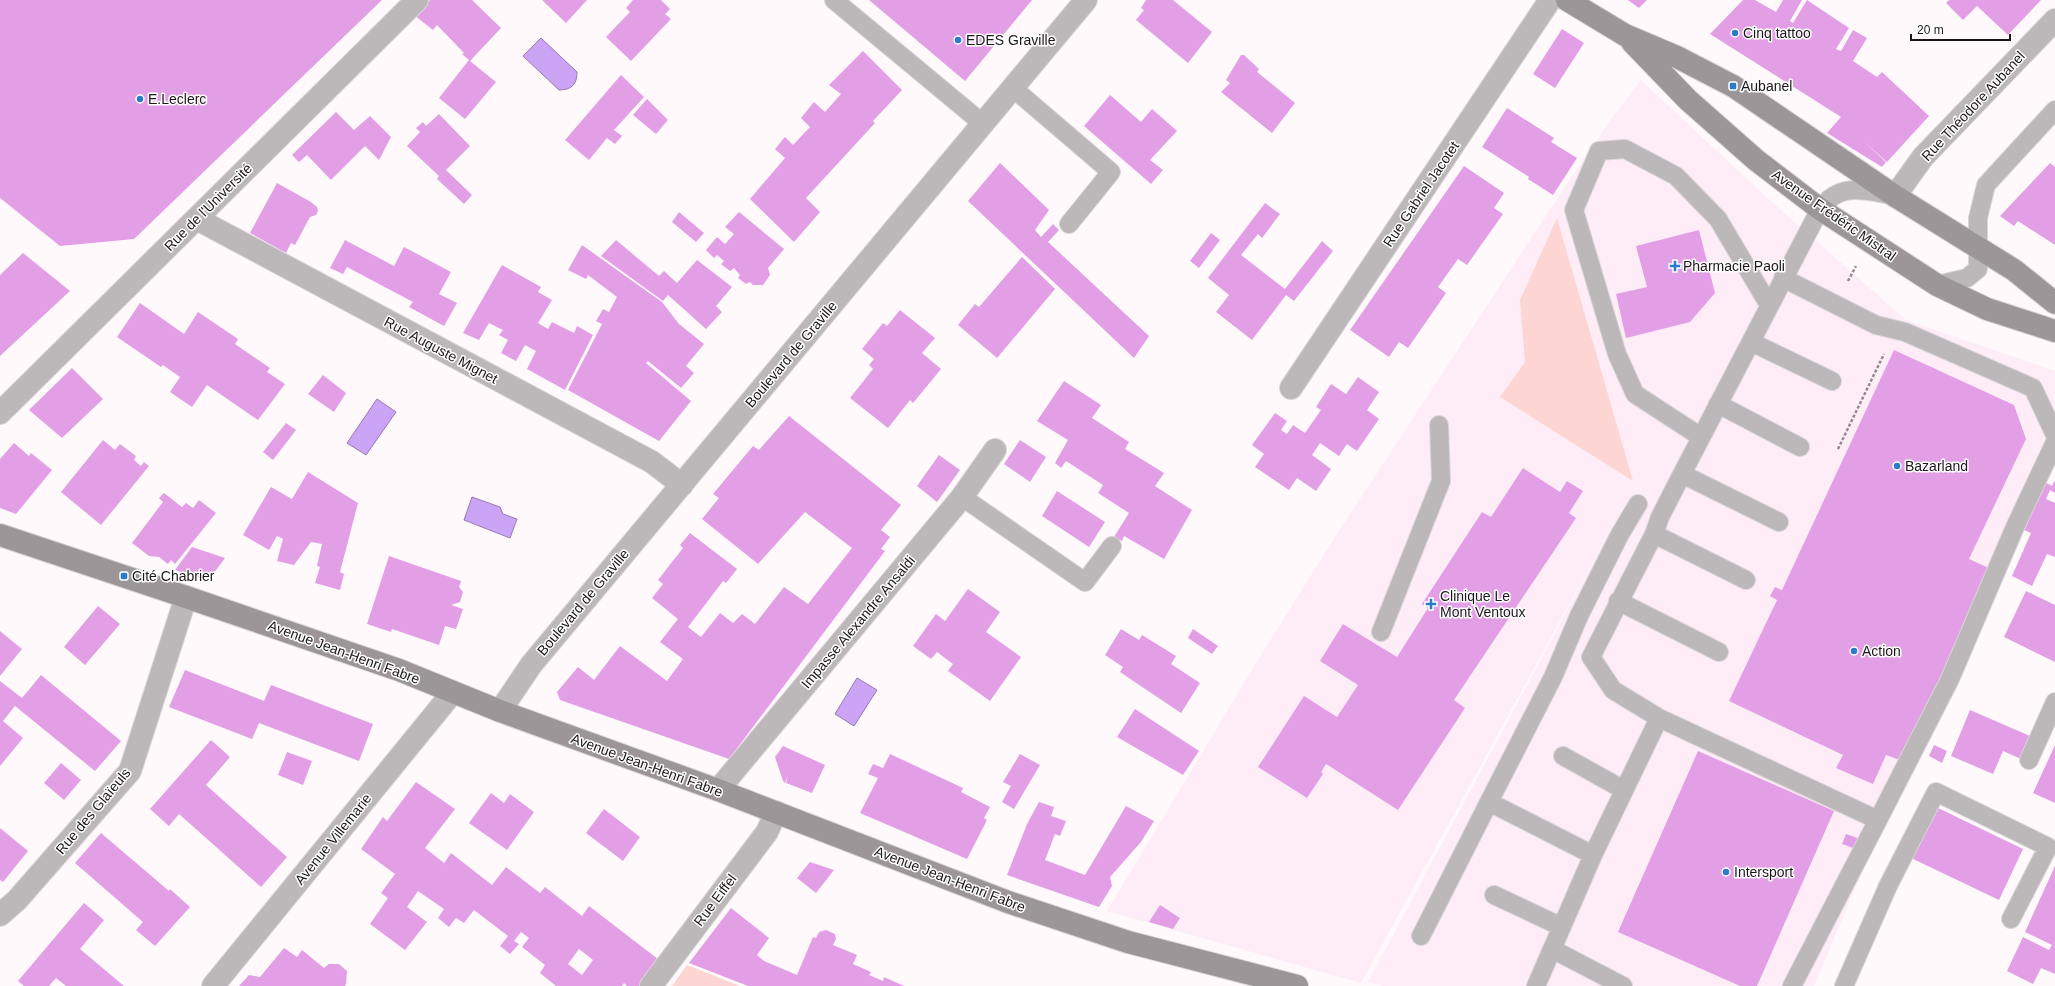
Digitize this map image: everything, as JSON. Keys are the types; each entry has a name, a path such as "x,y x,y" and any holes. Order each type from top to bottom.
{"main road":[{"name":"Avenue Frédéric Mistral","path":"1567,0 1625,35 1677,57 1733,86 1895,196 2014,270 2055,303"},
{"name":"Avenue Frédéric Mistral","path":"1625,35 1693,105 1756,160 1820,209 1937,285 1987,309 2055,331"},
{"name":"Avenue Jean-Henri Fabre","path":"0,535 399,670 500,711 718,790 1031,910 1128,942 1293,986"}],"street":[{"name":"Rue de l'Université","path":"0,413 416,0"},
{"name":"Boulevard de Graville","path":"500,711 531,664 1086,0"},
{"name":"Rue Gabriel Jacotet","path":"1292,388 1550,0"},
{"name":"Rue Théodore Aubanel","path":"1895,196 1923,157 2055,20"},
{"name":"Rue Auguste Mignet","path":"197,219 652,462 682,485"},
{"name":"Impasse Alexandre Ansaldi","path":"718,790 962,497 995,450"},
{"name":"Rue des Glaïeuls","path":"0,915 16,900 130,771 186,597"},
{"name":"Avenue Villemarie","path":"214,986 453,692"},
{"name":"Rue Eiffel","path":"650,986 767,832 776,812"}],"lane":[{"path":"834,0 982,123"},
{"path":"1013,88 1111,172 1069,224"},
{"path":"1937,285 1967,278 1978,269 1978,218 1986,185 2055,110"},
{"path":"1701,437 1635,394 1617,354 1574,210 1599,152 1624,148 1676,176 1718,219 1769,305"},
{"path":"1878,820 1659,718 1613,690 1591,656 1618,601 1654,534 1660,517 1682,474 1820,209 1827,199 1842,191 1858,189 1895,196"},
{"path":"1783,278 1876,325 1905,332 2033,388 2055,435"},
{"path":"1751,342 1832,382"},
{"path":"1718,404 1800,447"},
{"path":"1381,632 1441,481 1439,425"},
{"path":"1792,986 1950,679 2015,527 2055,442"},
{"path":"1682,474 1779,522"},
{"path":"962,497 1085,582 1112,546"},
{"path":"1421,936 1550,684 1579,616 1615,542 1638,504"},
{"path":"1654,534 1746,580"},
{"path":"1618,601 1719,652"},
{"path":"2029,760 2055,702"},
{"path":"1536,986 1594,855 1659,718"},
{"path":"1563,756 1624,790"},
{"path":"1844,986 1888,886 1936,792 2048,847 2011,919"},
{"path":"1489,802 1594,855"},
{"path":"1494,895 1562,927"},
{"path":"1552,949 1623,986"}],"shaded area":[{"path":"541,38 577,72 576,80 573,86 564,90 559,90 523,56"},
{"path":"1641,80 1765,196 1906,320 2055,371 2055,414 1814,986 1383,986 1368,982 1609,532 1361,983 1107,911 1253,668 1333,540 1555,202 1609,122"},
{"path":"1557,218 1633,481 1500,397 1525,362 1520,300"},
{"path":"377,399 396,412 366,455 347,443"},
{"path":"472,497 500,507 503,514 517,519 510,538 464,520"},
{"path":"857,678 877,690 854,726 835,714"},
{"path":"687,965 740,986 672,986"}],"building":[{"name":"E.Leclerc","path":"0,0 382,0 134,239 60,246 0,198"},
{"path":"430,0 472,0 501,28 470,61 496,82 465,119 439,98 469,60 437,25 433,30 414,15"},
{"path":"542,0 587,0 566,23"},
{"path":"633,0 661,0 670,9 665,14 671,19 631,61 606,37 630,12 626,8"},
{"name":"EDES Graville","path":"869,0 1032,0 965,81"},
{"path":"1146,0 1173,0 1212,32 1188,63 1136,20 1144,10 1141,8"},
{"path":"1628,0 1647,0 1639,8"},
{"path":"1743,0 1755,0 1776,12 1783,0 1802,0 1790,21 1793,23 1807,0 1849,28 1836,49 1841,51 1853,30 1867,38 1853,61 1877,77 1882,72 1929,116 1887,162 1863,141 1886,162 1882,167 1827,133 1841,117 1710,34"},
{"path":"1949,0 2041,0 2008,35 1977,6 1963,20 1946,3"},
{"path":"1562,29 1584,43 1555,88 1533,74"},
{"path":"863,51 902,90 873,121 875,123 806,198 820,212 794,242 750,199 785,158 775,149 785,137 793,145 810,127 801,118 814,102 825,112 841,94 829,85"},
{"path":"1241,55 1244,55 1259,69 1257,72 1295,103 1272,133 1221,92 1230,83 1226,80"},
{"path":"621,75 644,97 614,130 622,136 615,144 607,138 589,160 565,140"},
{"path":"1110,95 1141,122 1152,109 1177,131 1150,160 1163,170 1151,184 1084,126"},
{"path":"647,99 668,120 656,134 633,115"},
{"path":"1507,108 1554,138 1551,142 1577,158 1553,195 1528,179 1529,177 1482,147"},
{"path":"336,112 354,130 370,116 391,137 379,160 365,146 331,180 307,155 299,162 292,155"},
{"path":"439,114 470,146 446,170 472,195 464,204 437,179 439,176 407,146 420,132 416,128 423,122 426,126"},
{"path":"1000,163 1049,210 1035,230 1041,237 1053,224 1059,230 1048,242 1149,336 1134,358 968,201"},
{"path":"2050,163 2055,167 2055,245 2018,221 2014,226 2000,216"},
{"path":"1464,166 1504,193 1494,208 1503,214 1467,265 1458,259 1438,287 1446,293 1408,348 1399,342 1389,357 1350,330"},
{"path":"277,183 311,202 317,207 318,211 316,215 310,217 295,245 291,243 286,253 250,233"},
{"path":"1265,203 1280,214 1262,238 1258,234 1241,255 1285,289 1322,241 1333,251 1294,301 1286,295 1252,340 1216,312 1229,295 1208,278"},
{"path":"679,212 704,233 696,242 672,222"},
{"path":"739,212 784,249 768,268 770,275 763,285 753,285 750,282 746,284 738,278 740,275 734,268 730,271 721,264 724,261 717,255 714,258 706,250 717,237 725,244 734,234 725,227"},
{"name":"Pharmacie Paoli","path":"1699,230 1715,293 1690,322 1626,338 1616,294 1647,287 1636,246"},
{"path":"1211,233 1220,240 1199,268 1190,261"},
{"path":"345,240 394,266 404,247 451,272 439,294 457,303 444,326 409,307 413,302 347,267 343,274 330,268"},
{"path":"616,240 659,276 664,271 677,283 697,260 732,287 716,306 722,312 706,329 668,295 663,301 601,256"},
{"path":"582,245 662,302 679,324 704,344 686,366 694,373 681,388 648,361 646,363 691,401 659,441 568,390 602,324 596,321 603,309 609,312 617,297 588,275 586,279 568,270"},
{"path":"23,253 70,291 0,356 0,275"},
{"path":"1022,257 1055,289 997,358 958,325 975,304 979,307"},
{"path":"502,265 541,287 538,292 552,300 538,323 548,329 552,322 574,333 577,326 593,335 565,390 527,369 536,351 525,345 516,361 501,353 508,340 499,335 503,330 489,323 479,340 463,333"},
{"path":"140,303 184,334 198,312 238,339 235,344 270,368 267,372 285,384 258,420 207,385 192,407 170,392 180,377 163,365 161,367 117,337"},
{"path":"900,310 935,338 922,353 941,369 913,403 910,400 888,428 850,398 873,369 869,365 874,359 862,349 883,323 887,326"},
{"name":"Action","path":"1894,350 2014,405 2026,439 1969,559 1993,570 1900,760 1886,755 1873,784 1836,768 1843,755 1729,701 1777,600 1770,596 1775,587 1782,590"},
{"path":"72,368 103,399 62,438 29,410"},
{"path":"323,375 346,393 334,412 308,394"},
{"path":"1358,377 1379,392 1367,410 1379,419 1357,451 1347,444 1339,456 1320,443 1312,455 1331,469 1316,491 1297,478 1289,490 1255,467 1264,454 1252,445 1275,413 1287,421 1281,430 1287,434 1293,425 1305,433 1321,410 1316,407 1331,384 1346,394"},
{"path":"1064,381 1101,405 1092,418 1129,442 1125,449 1164,473 1155,486 1192,510 1164,559 1124,536 1122,541 1114,537 1129,513 1098,493 1103,485 1066,461 1061,468 1055,463 1068,440 1037,421"},
{"path":"789,416 901,505 881,530 890,537 881,549 885,551 729,759 560,700 557,692 578,667 594,680 620,646 667,681 683,659 660,642 678,619 652,598 663,584 658,580 683,548 680,545 690,533 737,569 726,583 723,581 688,627 701,637 720,613 733,623 742,614 755,624 784,587 808,604 852,548 805,512 758,564 702,519 719,498 713,494 753,446 759,450"},
{"path":"286,423 296,430 273,460 263,452"},
{"path":"103,440 115,450 120,444 136,456 134,460 141,466 144,462 149,466 101,525 61,492"},
{"path":"1020,440 1046,457 1030,482 1004,464"},
{"path":"14,443 29,456 31,453 52,470 16,514 0,508 0,459"},
{"path":"939,455 960,470 937,502 917,486"},
{"path":"1523,468 1560,492 1567,481 1583,491 1569,513 1576,518 1454,700 1465,708 1398,810 1326,764 1321,772 1323,774 1307,798 1258,767 1304,696 1337,717 1358,685 1320,661 1343,624 1397,657 1428,608 1422,604 1482,512 1491,517"},
{"path":"308,472 358,503 340,572 344,574 340,590 315,583 320,567 317,566 322,544 311,542 294,565 277,561 283,539 277,536 269,550 243,535 271,487 292,499"},
{"path":"2041,480 2052,486 2055,480 2055,493 2050,490 2046,499 2055,503 2055,557 2047,554 2032,586 2012,576 2031,533 2019,528"},
{"path":"1057,491 1105,522 1089,547 1042,516"},
{"path":"164,493 182,507 186,503 193,508 199,500 216,513 175,564 171,560 168,564 159,557 149,556 132,543 163,502 159,498"},
{"path":"192,547 225,558 208,581 175,570"},
{"path":"389,556 461,581 459,587 463,592 460,602 451,605 463,609 456,629 445,626 439,645 392,629 391,632 367,624"},
{"path":"968,589 1000,612 986,632 1021,657 990,701 948,671 953,664 937,652 931,659 913,646 936,614 945,621"},
{"path":"2026,591 2055,605 2055,662 2004,637"},
{"path":"98,606 120,624 85,665 64,647"},
{"path":"1121,629 1139,640 1142,635 1176,656 1171,664 1200,683 1181,713 1120,672 1123,667 1105,655"},
{"path":"1193,629 1218,646 1212,654 1188,638"},
{"path":"0,631 22,649 0,676"},
{"path":"185,670 264,701 271,685 373,724 359,761 259,723 252,739 169,707"},
{"path":"41,675 121,741 95,771 15,706 3,721 23,738 0,766 0,681 22,698"},
{"path":"1135,709 1199,751 1183,775 1117,737"},
{"path":"1970,710 2030,736 2021,759 2003,751 1993,774 1951,756"},
{"path":"211,740 230,757 206,785 287,857 261,887 179,814 169,826 150,809"},
{"path":"1934,745 1947,751 1942,763 1929,756"},
{"path":"2055,745 2055,803 2033,793"},
{"path":"783,746 825,765 812,793 786,783 788,776 785,783 783,781 775,757"},
{"name":"Intersport","path":"1698,751 1834,811 1757,986 1740,986 1618,932"},
{"path":"287,752 312,761 303,785 278,775"},
{"path":"890,754 963,788 961,792 990,807 984,818 987,820 967,859 860,813 878,778 868,774 873,764 883,768"},
{"path":"1020,754 1040,765 1014,809 1002,802 1011,786 1003,782"},
{"path":"61,763 81,780 64,800 44,783"},
{"path":"416,782 455,809 425,848 444,863 440,869 451,853 492,885 506,867 540,893 545,887 582,916 589,906 663,963 645,986 627,986 624,983 622,986 556,986 540,973 545,965 522,947 529,938 521,932 514,941 519,944 510,954 500,946 508,936 474,910 464,923 456,918 449,927 438,918 444,909 418,891 407,907 427,922 405,950 370,924 388,898 381,893 395,874 361,849 383,817 387,821","holes":["579,949 593,960 582,975 568,964"]},
{"path":"491,793 504,803 510,794 534,812 507,850 469,823"},
{"path":"1039,802 1054,807 1051,816 1066,821 1060,836 1055,834 1045,860 1085,875 1126,806 1154,821 1141,842 1110,877 1112,886 1099,907 1007,875 1027,824"},
{"path":"1936,807 2023,849 1999,900 1911,858"},
{"path":"604,809 640,837 623,861 586,833"},
{"path":"0,828 28,851 3,882 0,880"},
{"path":"101,833 190,907 155,946 136,930 143,922 75,863"},
{"path":"1846,834 1860,839 1856,849 1842,844"},
{"path":"810,862 834,870 816,893 797,878"},
{"path":"2055,866 2055,974 2041,968 2033,984 2007,971 2023,937 2049,950 2052,945 2025,932"},
{"path":"84,903 104,920 80,949 124,986 66,986 56,978 49,986 24,986 18,981"},
{"path":"1160,905 1180,918 1173,929 1149,922"},
{"path":"731,908 769,938 757,955 764,961 797,975 813,937 816,938 819,932 826,930 835,934 836,939 833,945 857,955 853,964 871,972 869,975 883,981 884,977 904,986 748,986 689,963"},
{"path":"284,948 297,957 302,950 324,968 329,964 339,964 347,971 345,986 239,986 249,975 260,977"}],"place":[{"name":"Cinq tattoo","path":"1735,33"},
{"name":"EDES Graville","path":"958,40"},
{"name":"Aubanel","path":"1733,86"},
{"name":"E.Leclerc","path":"140,99"},
{"name":"Pharmacie Paoli","path":"1675,266"},
{"name":"Bazarland","path":"1897,466"},
{"name":"Cité Chabrier","path":"124,576"},
{"name":"Clinique Le Mont Ventoux","path":"1431,604"},
{"name":"Action","path":"1854,651"},
{"name":"Intersport","path":"1726,872"}]}
